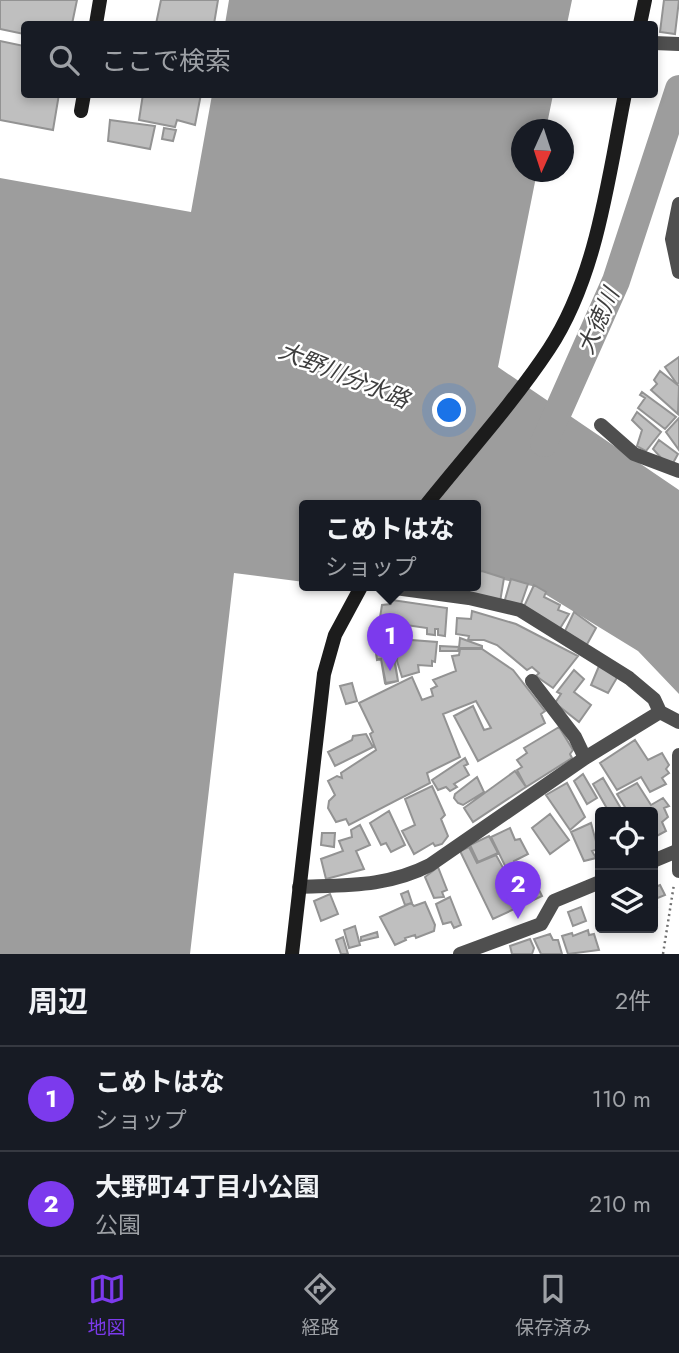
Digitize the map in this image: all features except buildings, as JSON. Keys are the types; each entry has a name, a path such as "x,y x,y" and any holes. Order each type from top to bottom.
{"street":[{"path":"96,21 100,0"},
{"path":"640,21 645,0"},
{"path":"81,111 83,98"},
{"path":"430,500 550,349 577,292 600,218 624,98"},
{"path":"679,204 671,239 679,272"},
{"path":"601,425 634,454 679,471"},
{"path":"292,954 324,674 337,628 358,591"},
{"path":"418,591 470,598 520,610 629,678 654,699 660,712 679,722"},
{"path":"532,681 575,737 585,758"},
{"path":"299,887 367,885 403,879 430,865 585,758 660,712"},
{"path":"678,869 679,755"},
{"path":"658,859 677,851"},
{"path":"460,954 541,924 554,901 595,884"}],"path":[{"path":"663,954 678,869"}],"water":[{"path":"229,0 572,0 568,21 226,21"},
{"name":"大野川分水路","path":"211,98 552,98 548,119 511,119 511,182 535,182 498,367 679,490 679,694 638,651 532,586 481,575 481,500 299,500 299,581 234,573 190,954 0,954 0,178 191,212"}],"waterway":[{"name":"大徳川","path":"544,443 616,281 679,89"}],"place":[{"name":"こめトはな","path":"390,671"},
{"name":"大野町４丁目小公園","path":"518,919"}]}
